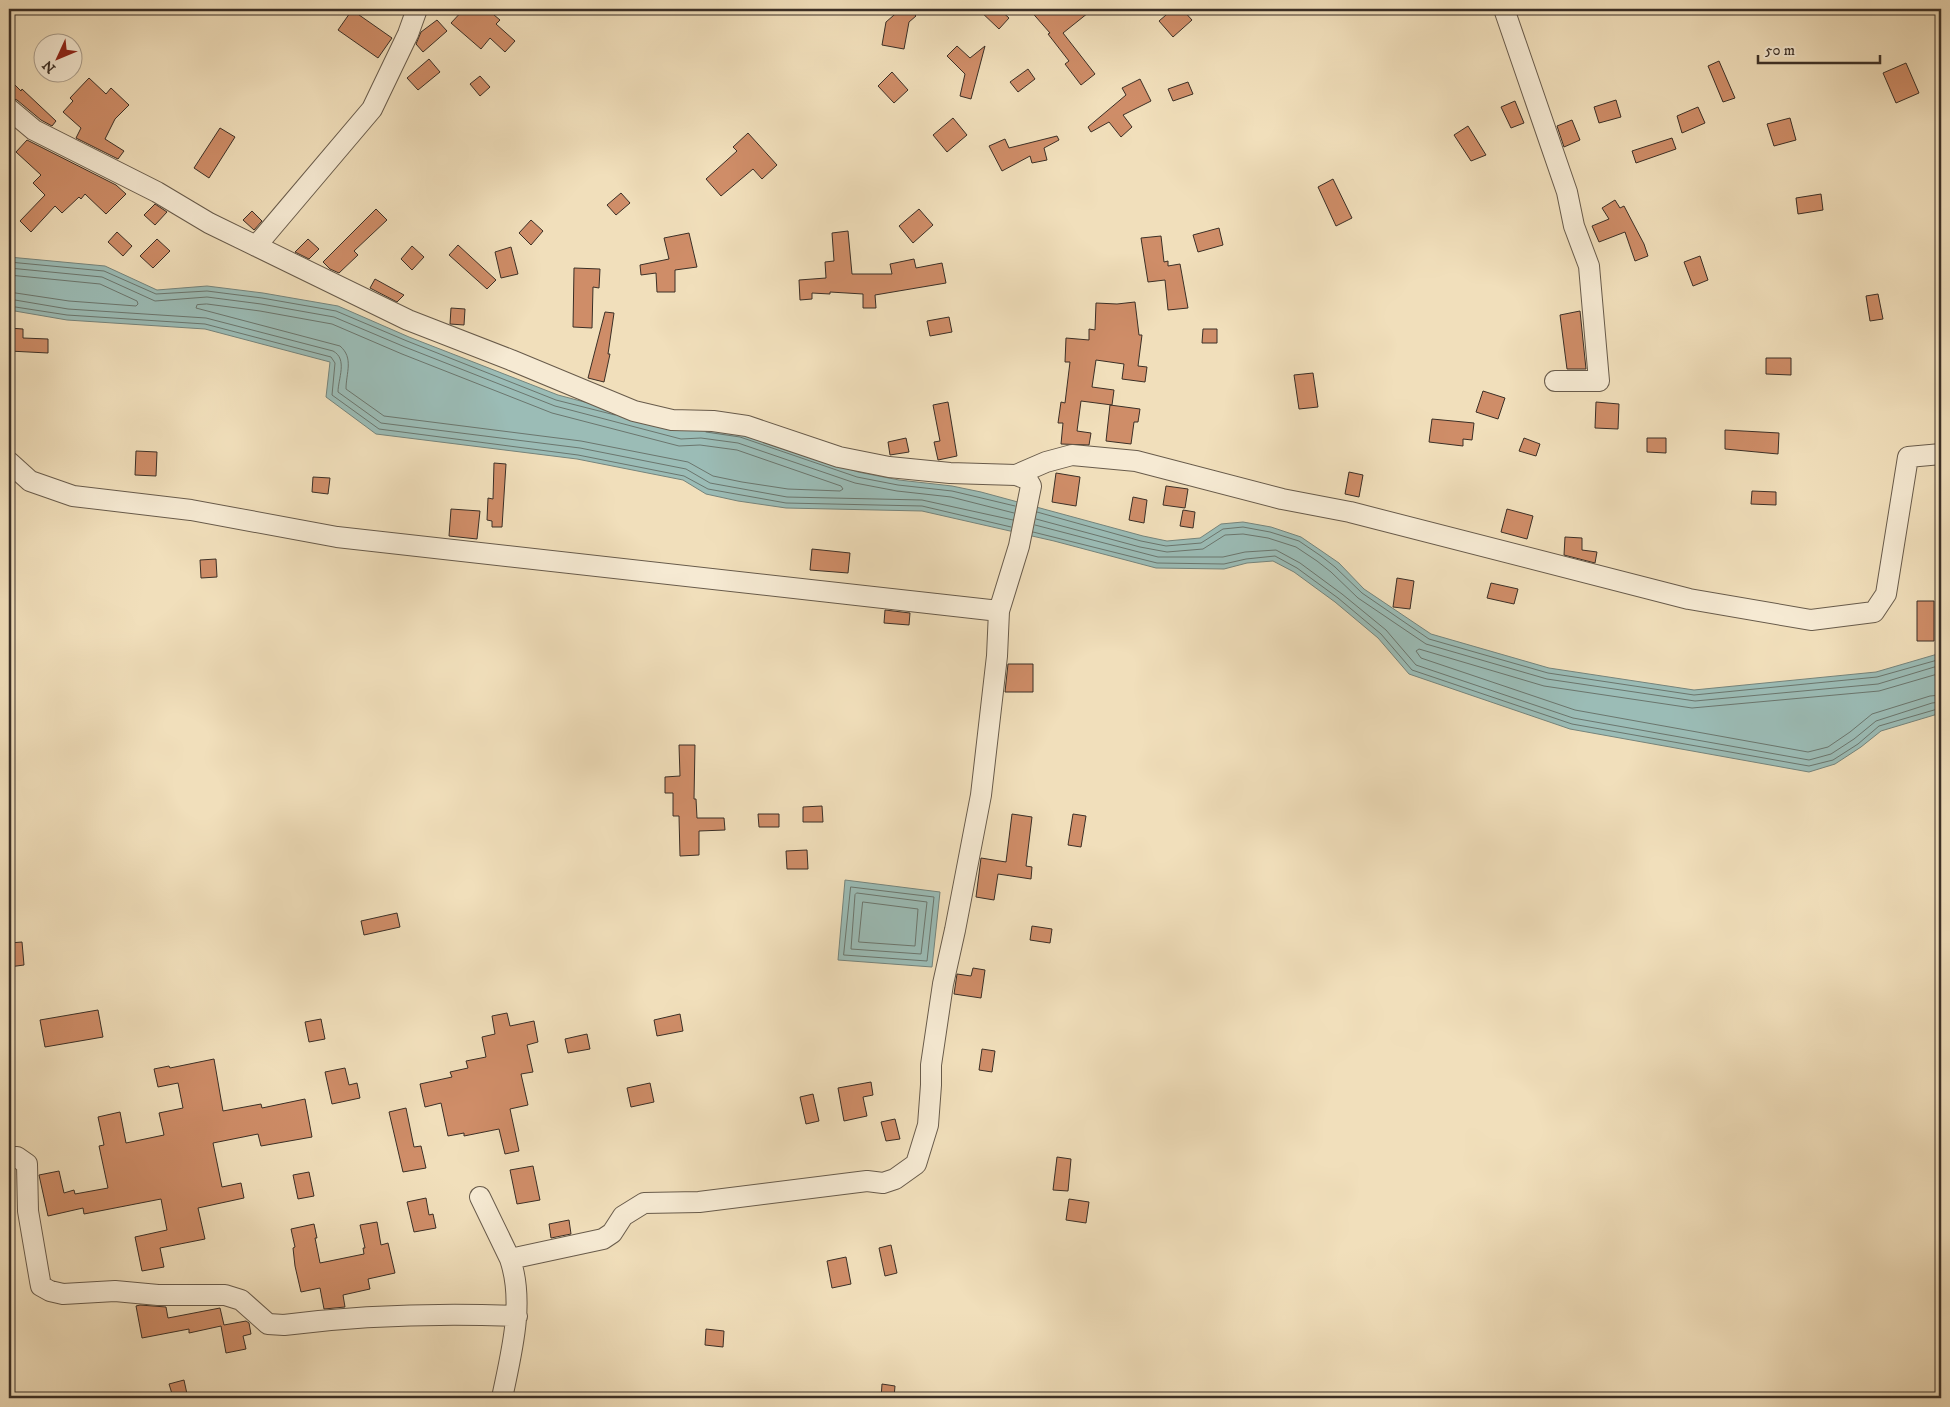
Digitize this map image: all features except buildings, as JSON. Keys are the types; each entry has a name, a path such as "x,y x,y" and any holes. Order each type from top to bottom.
{"street":[{"path":"256,246 372,109 408,34 417,9"},
{"path":"1504,9 1567,192 1574,226 1589,266 1599,381 1555,382"},
{"path":"9,109 34,130 157,192 208,223 408,320 634,411 672,420 714,421 747,426 840,457 889,467 1023,481 1046,462 1072,455 1136,461 1282,499 1350,512 1689,599 1811,620 1874,612 1886,594 1908,457 1941,454"},
{"path":"9,462 30,481 72,496 191,510 337,537 999,611"},
{"path":"510,1259 603,1239 612,1233 623,1216 644,1203 700,1202 867,1181 883,1183 895,1179 916,1164 928,1125 932,1085 931,1065 942,984 955,930 981,795 997,656 999,611 1019,546 1023,481"},
{"path":"9,1158 17,1157 27,1164 28,1210 38,1273 41,1286 50,1292 63,1294 116,1291 158,1295 225,1295 241,1300 268,1324 284,1325 389,1315 451,1313 517,1316"},
{"path":"480,1197 513,1267 517,1316 502,1398"}],"water":[{"path":"9,257 105,266 157,290 207,286 263,293 338,306 409,337 558,395 683,428 741,432 858,472 981,492 1143,536 1167,541 1200,538 1221,524 1243,522 1271,527 1301,537 1339,563 1364,589 1431,634 1549,668 1694,690 1876,672 1941,653 1941,713 1881,731 1835,764 1809,772 1570,729 1409,674 1378,638 1335,602 1294,572 1273,561 1247,563 1224,569 1156,568 1054,541 922,511 786,508 706,494 683,480 577,459 376,434 326,397 330,362 205,329 67,320 9,310"},
{"path":"845,880 940,892 932,967 838,960"}]}
